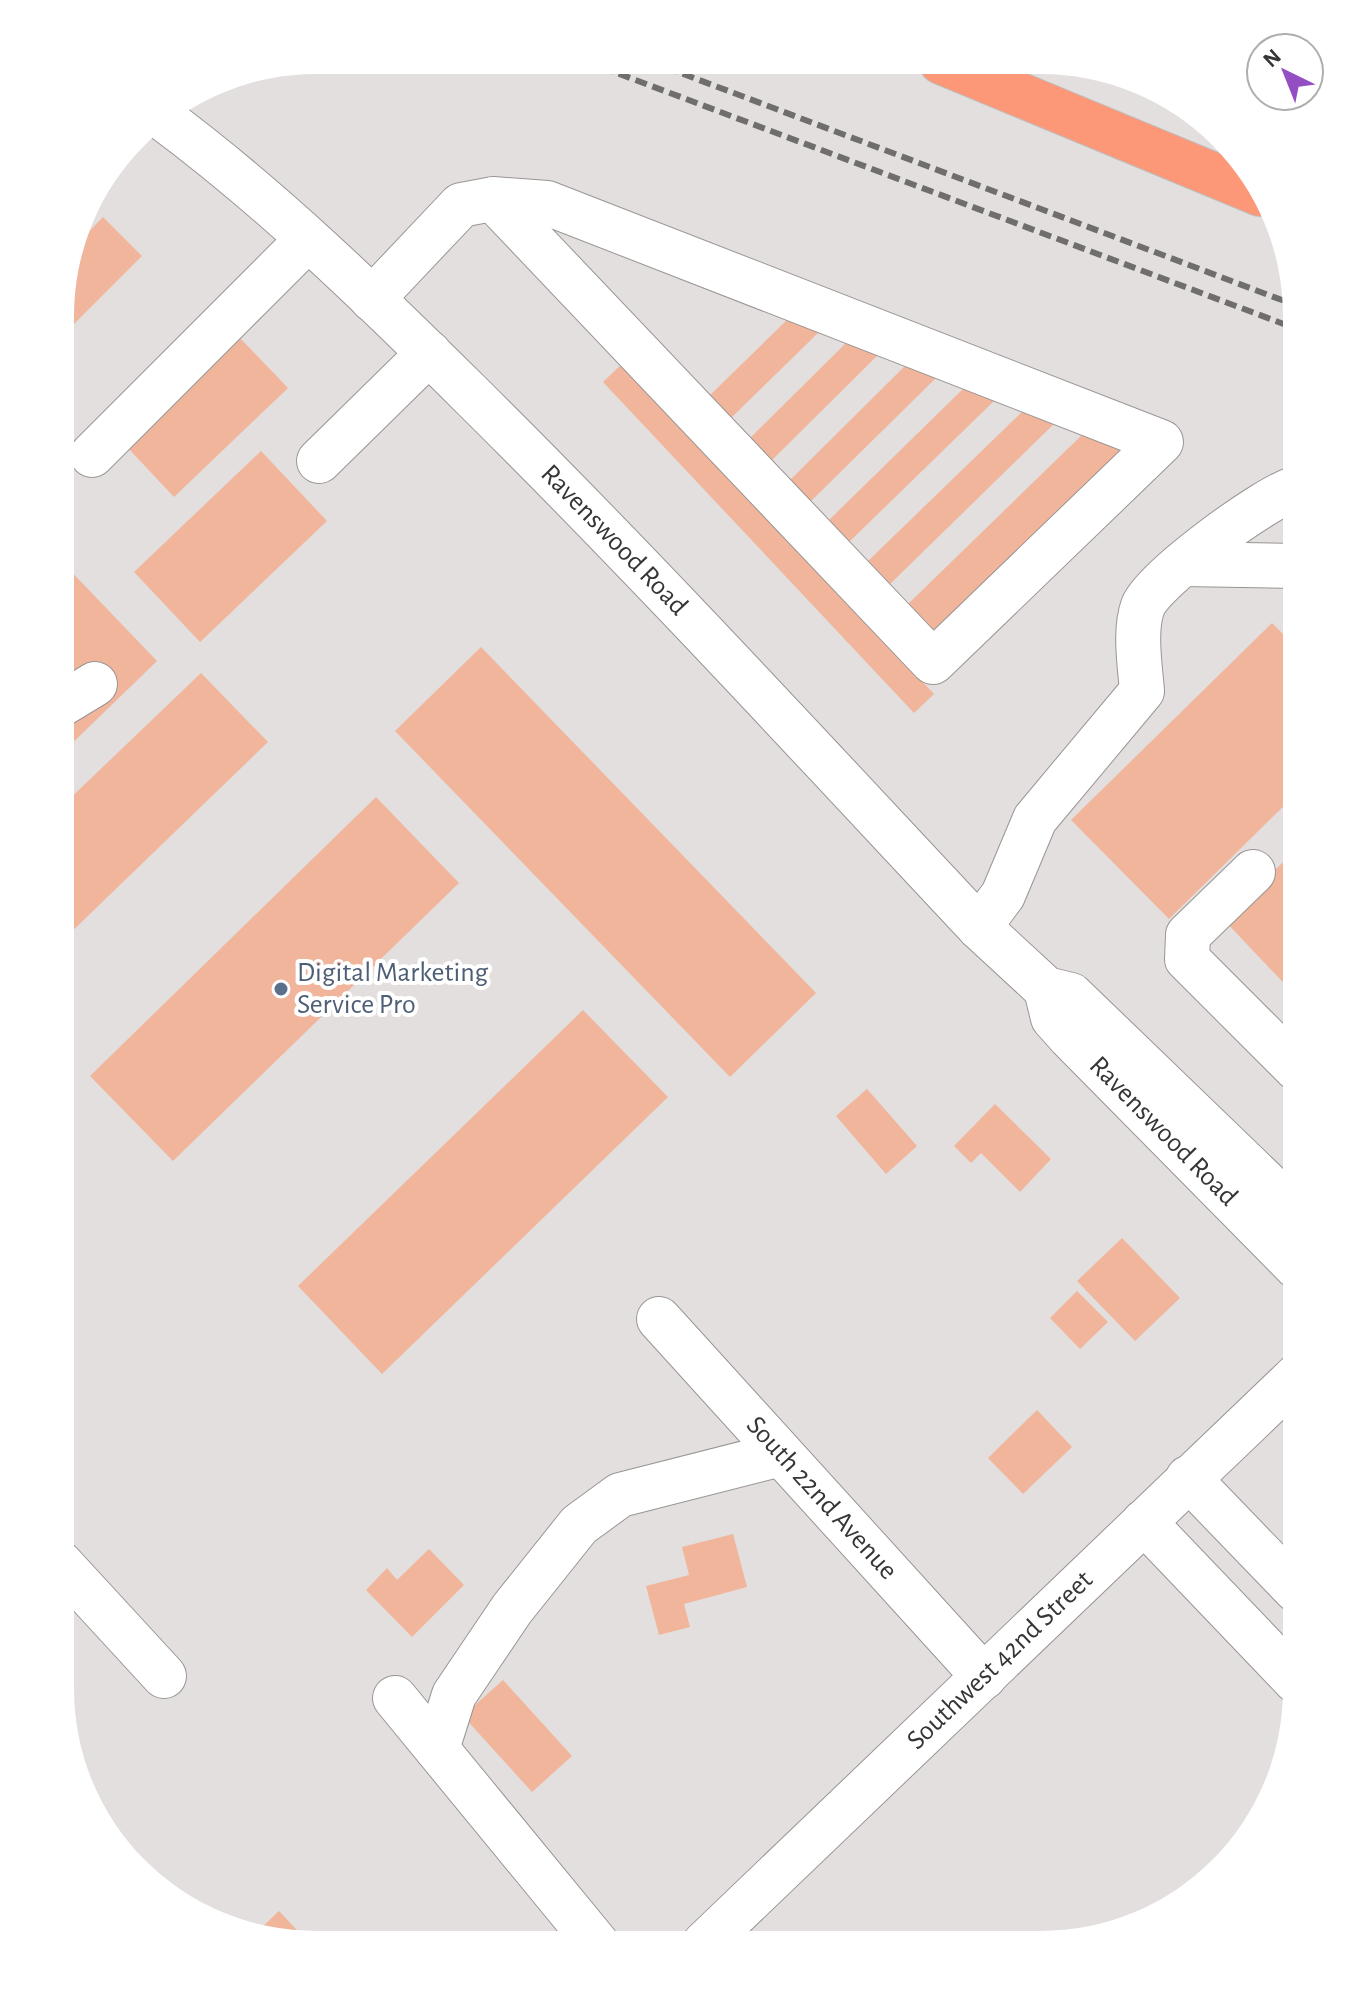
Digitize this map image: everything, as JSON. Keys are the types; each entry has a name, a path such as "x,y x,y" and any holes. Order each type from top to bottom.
{"highway":[{"path":"970,74 1246,188"}],"street":[{"name":"Ravenswood Road","path":"170,123 210,153 372,299 574,496 979,927 1046,989 1071,995 1282,1185"},
{"path":"372,299 461,205 493,199 547,203 1161,442 933,662 493,199"},
{"path":"92,455 307,240"},
{"path":"319,461 429,353"},
{"path":"979,927 1003,895 1035,819 1142,691 1138,645 1143,605 1183,564 1232,524 1283,492"},
{"path":"1183,564 1283,566"},
{"path":"1253,872 1188,935 1187,959 1282,1054"},
{"name":"Ravenswood Road","path":"1046,989 1053,1018 1282,1252"},
{"name":"South 22nd Avenue","path":"659,1319 984,1677"},
{"name":"Southwest 42nd Street","path":"718,1931 1282,1390"},
{"path":"437,1749 454,1695 512,1609 579,1525 620,1495 781,1454"},
{"path":"1188,1478 1282,1576"},
{"path":"1144,1522 1282,1666"},
{"path":"74,1578 164,1676"},
{"path":"395,1698 586,1931"}],"building":[{"path":"103,217 142,256 74,324 76,284 89,231"},
{"path":"789,318 820,331 728,421 706,399"},
{"path":"240,338 288,388 174,497 127,447"},
{"path":"848,341 879,354 769,463 747,441"},
{"path":"623,363 934,694 914,713 603,382"},
{"path":"908,363 939,375 809,503 788,482"},
{"path":"966,386 996,399 847,544 826,523"},
{"path":"1026,408 1057,421 888,586 866,563"},
{"path":"1084,433 1131,450 937,638 906,606"},
{"path":"261,451 327,521 200,642 134,572"},
{"path":"74,575 157,661 74,741"},
{"path":"1272,623 1283,634 1283,807 1169,919 1071,820"},
{"path":"481,647 816,993 730,1077 395,731"},
{"path":"201,673 268,742 74,929 74,795"},
{"path":"376,797 459,883 173,1161 90,1076"},
{"path":"1283,863 1283,982 1223,919"},
{"path":"583,1010 668,1097 382,1374 298,1286"},
{"path":"867,1089 917,1146 886,1174 836,1116"},
{"path":"995,1104 1051,1159 1020,1192 981,1153 971,1163 954,1146"},
{"path":"1122,1238 1180,1298 1135,1341 1077,1281"},
{"path":"1077,1291 1108,1322 1080,1349 1050,1318"},
{"path":"1037,1410 1072,1447 1023,1494 988,1458"},
{"path":"733,1534 747,1587 684,1604 690,1627 659,1635 646,1586 689,1575 682,1547"},
{"path":"429,1549 464,1585 412,1637 366,1590 387,1568 397,1580"},
{"path":"503,1680 572,1756 532,1792 463,1716"},
{"path":"279,1911 297,1930 284,1929 264,1925"}],"railway":[{"path":"620,74 1283,324"},
{"path":"683,74 1282,300"}],"place":[{"name":"Digital Marketing Service Pro","path":"281,989"}]}
